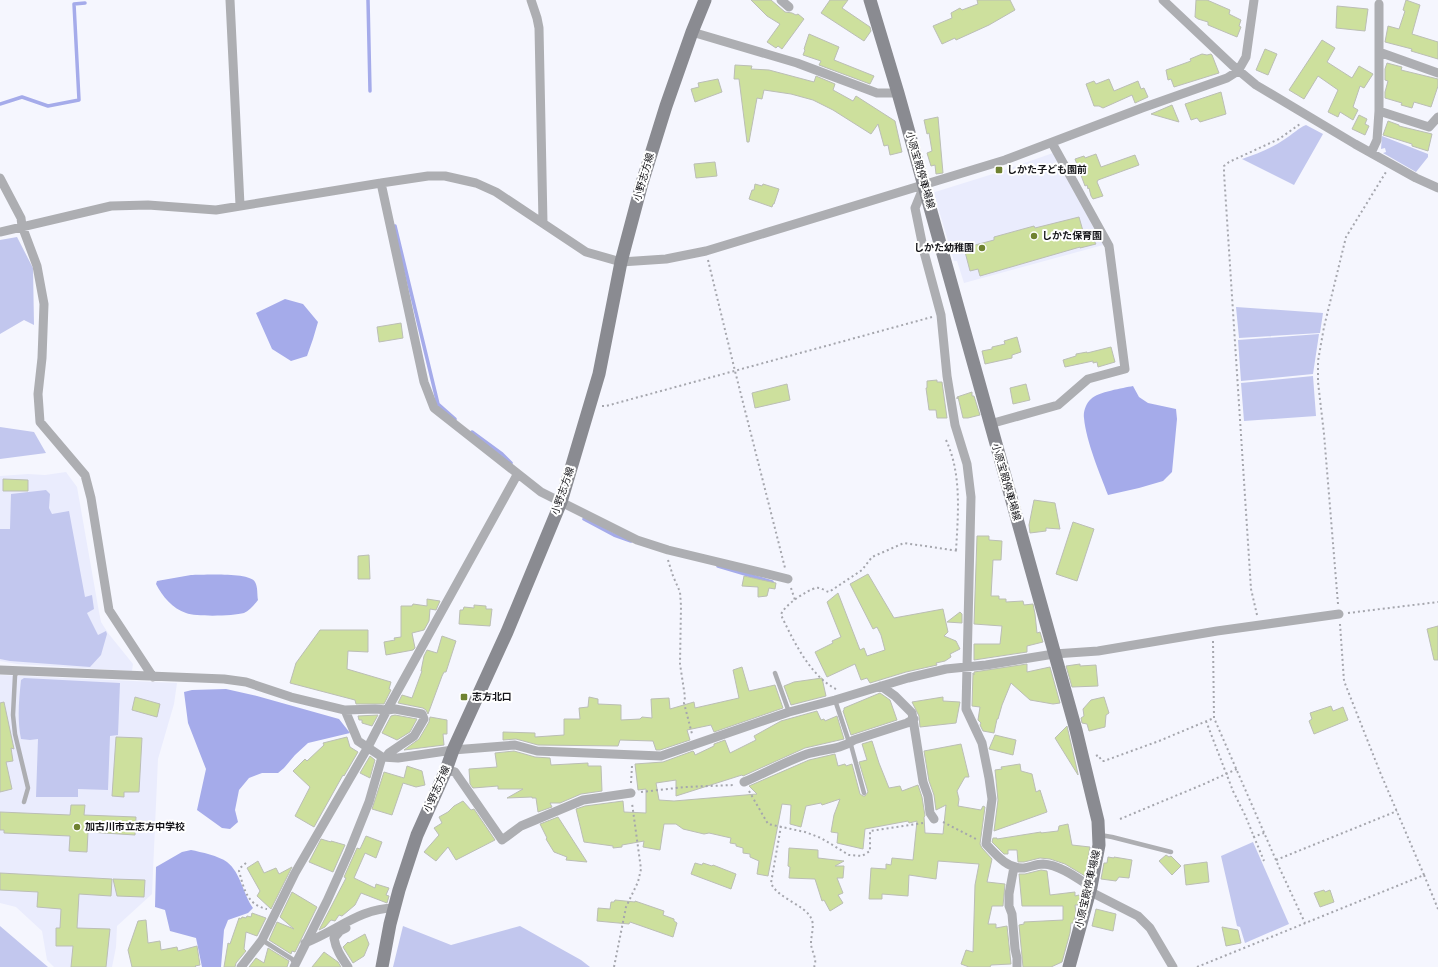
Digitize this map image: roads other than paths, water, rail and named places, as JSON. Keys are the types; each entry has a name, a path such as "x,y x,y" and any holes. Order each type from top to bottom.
{"main road":[{"name":"小野志方線","path":"382,967 394,908 417,835 446,770 453,750 507,632 561,502 599,374 620,262 642,183 666,106 705,0"},
{"name":"小原宝殿停車場線","path":"870,0 898,93 1084,762 1098,821 1099,845 1090,889 1068,967"}],"street":[{"path":"230,0 240,205"},
{"path":"531,0 539,28 543,223"},
{"path":"781,0 788,7"},
{"path":"1163,0 1238,71 1256,85 1371,153 1438,188"},
{"path":"0,232 111,206 148,205 216,210 428,176 445,176 476,183 496,192 586,252 620,262 666,259 706,251 924,186 1005,160 1142,108 1227,78 1238,71 1246,57 1254,0"},
{"path":"1371,153 1377,140 1379,111 1379,4"},
{"path":"692,32 797,63 877,93 898,93"},
{"path":"1379,52 1438,73"},
{"path":"1379,111 1430,127 1438,117"},
{"path":"990,424 1058,405 1088,379 1125,369 1109,246 1052,143"},
{"path":"0,178 21,218 22,226 37,266 44,304 42,358 38,394 40,422 85,474 91,498 109,610 153,677"},
{"path":"381,183 424,382 434,408 541,492 637,540 668,550 788,579"},
{"path":"924,186 915,208 924,252 941,315 947,376 955,425 967,464 971,497 966,710 982,743 989,778 992,799 986,844 1005,863 1014,868 1025,868 1042,864 1055,867 1078,878 1090,889 1138,916 1150,928 1173,967"},
{"path":"242,967 262,940 295,873 368,747 387,710 518,475"},
{"path":"346,710 358,740 384,757 398,758 453,750 515,745 537,751 661,756 789,712 846,697 908,678 946,669 1054,654 1098,651 1213,632 1339,614"},
{"path":"0,670 224,679 246,682 291,697 346,710 395,709 422,714 424,719 414,736 384,757 360,826 327,900 295,965"},
{"path":"881,686 910,711 914,719 922,782 928,796 930,813 934,819"},
{"path":"744,782 791,760 808,754 845,746 854,740 907,723 914,719"},
{"path":"446,770 455,772 502,840 521,826 583,800 631,793"},
{"path":"1014,868 1008,894 1009,906 1012,914 1017,967"},
{"path":"305,943 316,939 357,917 383,908 394,908"},
{"path":"348,967 340,956 335,945 334,938 340,931 365,918 370,912"}],"lane":[{"path":"17,671 15,676 13,715 28,788 24,802"},
{"path":"775,673 789,712"},
{"path":"835,700 850,743 864,794"},
{"path":"1099,835 1171,852"},
{"path":"262,940 292,959 295,965"}],"waterway":[{"path":"368,0 370,91"},
{"path":"0,104 22,97 48,106 79,100 74,4 85,3"},
{"path":"395,226 438,404 455,419"},
{"path":"472,432 502,454 511,463"},
{"path":"584,519 614,535 631,541"},
{"path":"718,566 772,582"}],"place":[{"name":"しかた子ども園前","path":"999,170"},
{"name":"しかた保育園","path":"1034,236"},
{"name":"しかた幼稚園","path":"982,248"},
{"name":"志方北口","path":"464,697"},
{"name":"加古川市立志方中学校","path":"77,827"}]}
